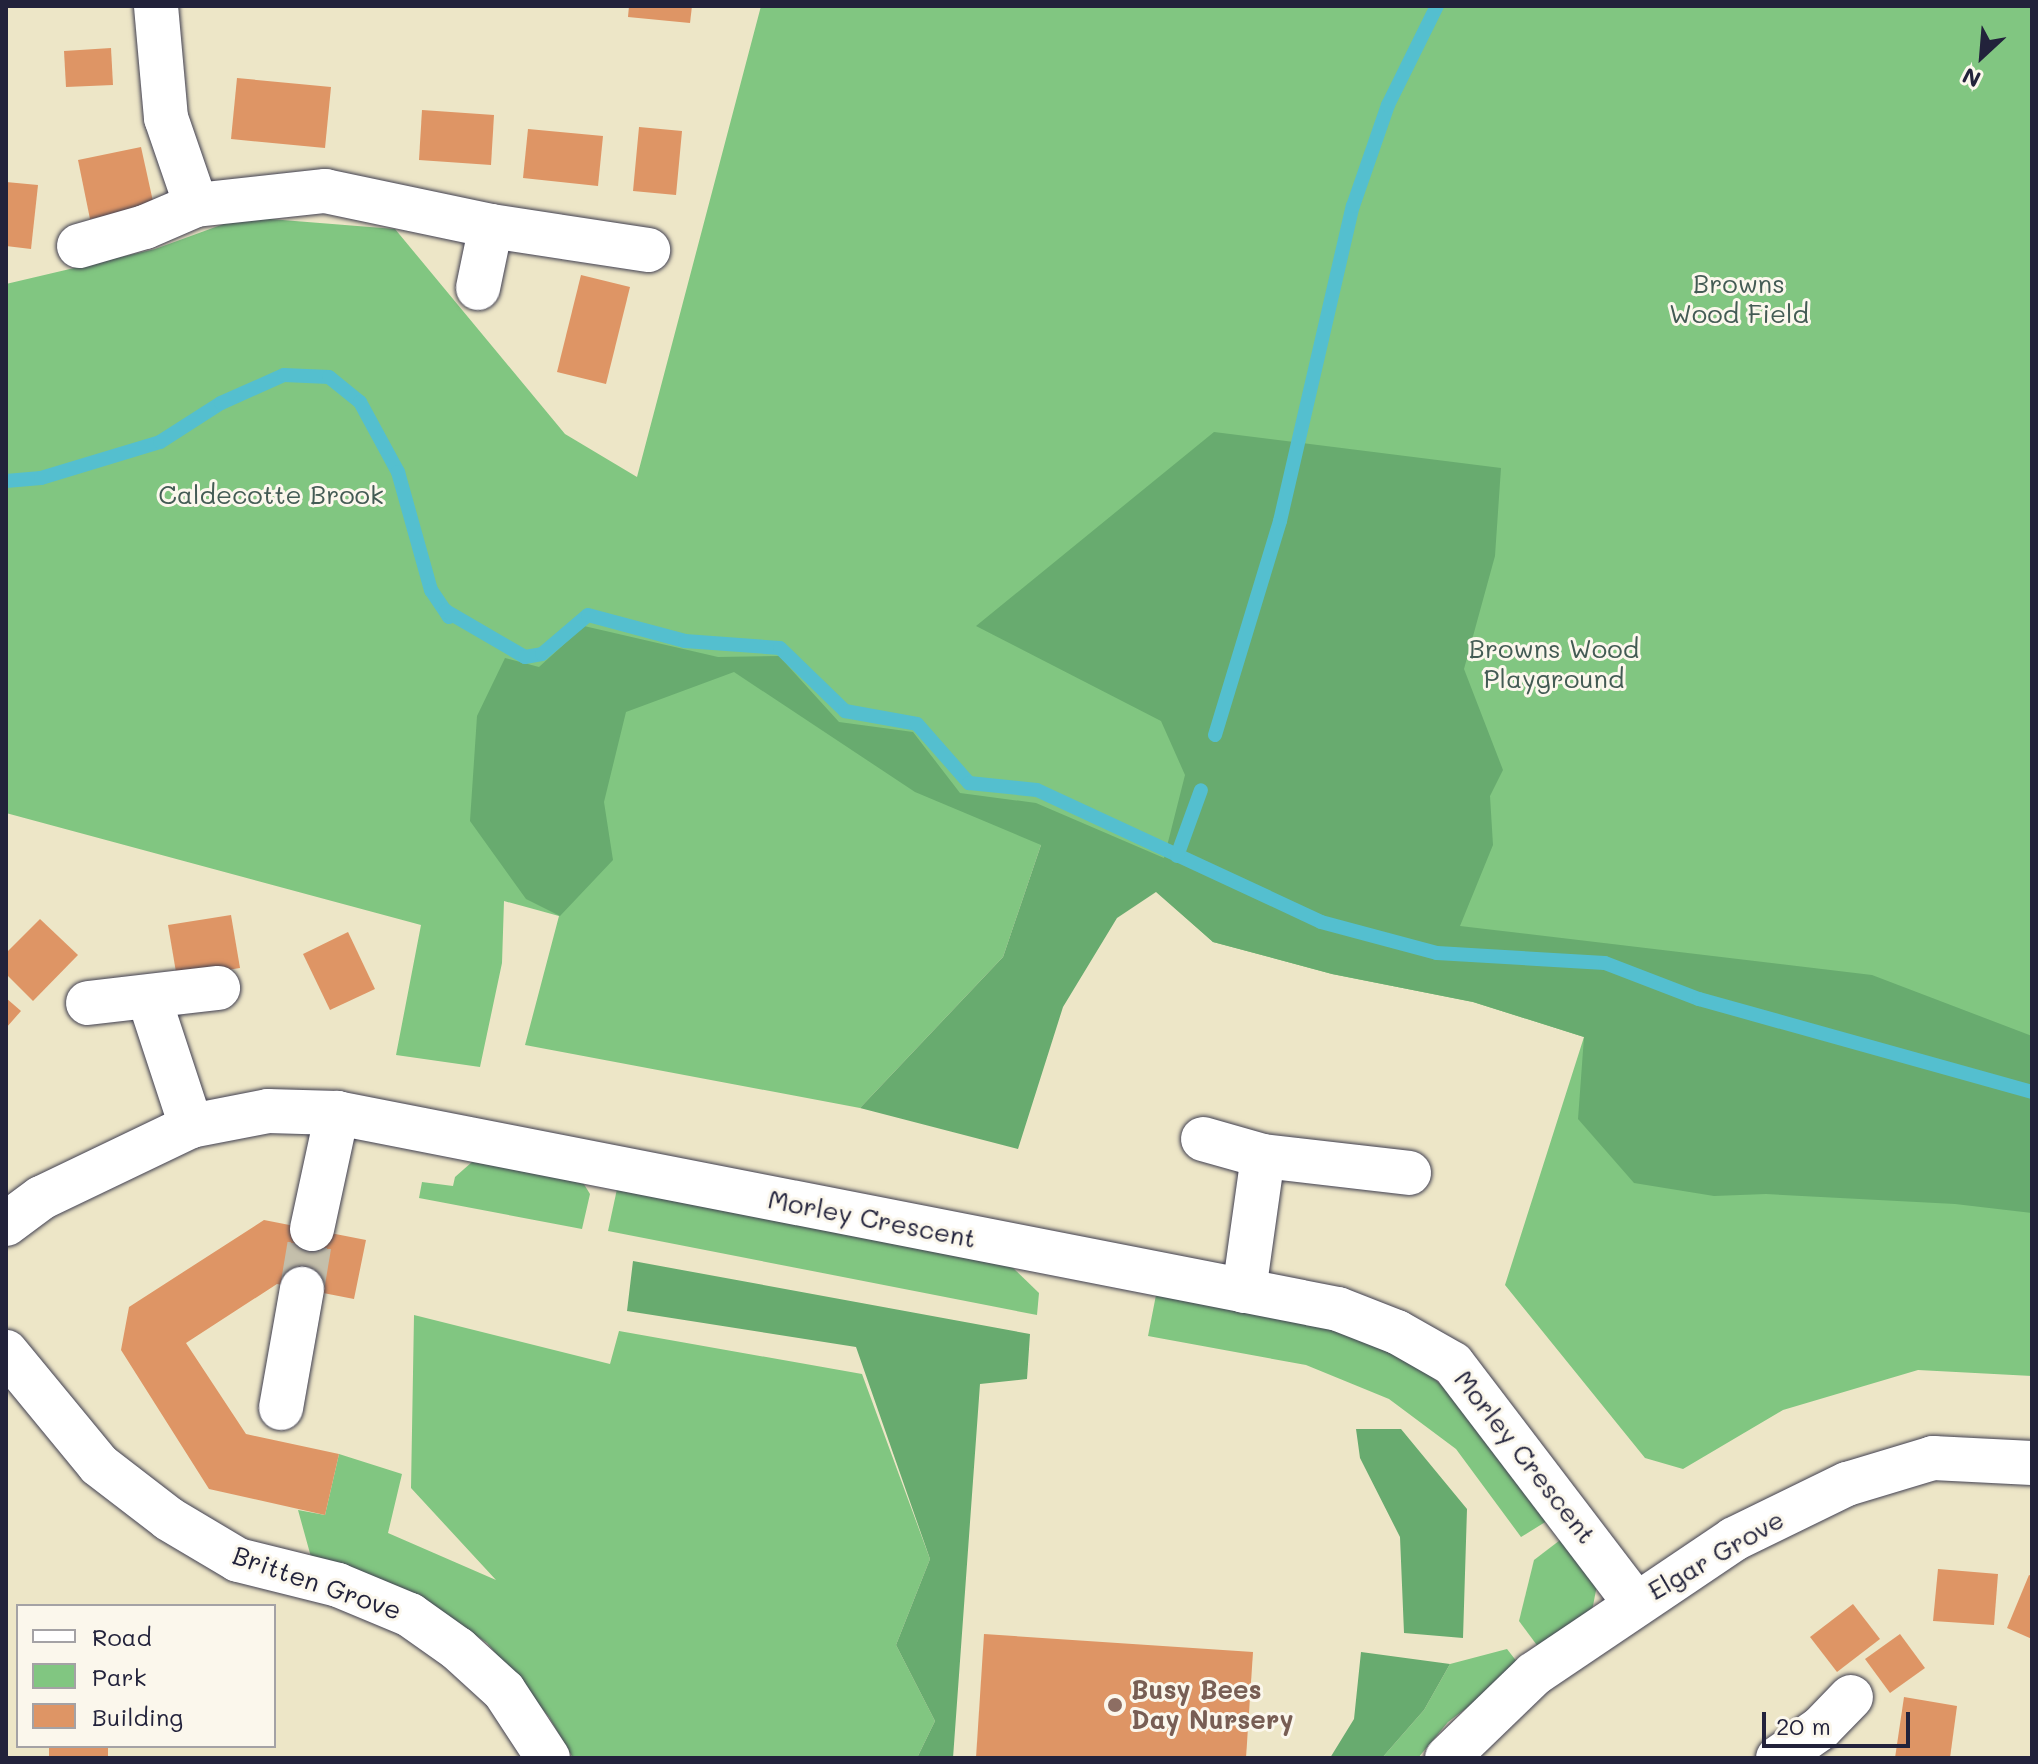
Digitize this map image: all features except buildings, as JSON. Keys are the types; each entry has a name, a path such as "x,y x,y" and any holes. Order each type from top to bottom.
{"street":[{"path":"156,6 166,118 196,205"},
{"path":"79,246 145,227 196,205 325,191 491,226 572,234 648,250"},
{"path":"478,288 491,226"},
{"path":"88,1003 218,988"},
{"path":"149,998 191,1126"},
{"name":"Morley Crescent","path":"6,1224 41,1198 191,1126 268,1111 337,1113 1338,1309 1397,1332 1453,1364 1635,1603"},
{"path":"312,1229 337,1113"},
{"path":"1203,1139 1263,1156 1409,1173"},
{"path":"1244,1291 1263,1156"},
{"path":"281,1408 302,1289"},
{"name":"Britten Grove","path":"6,1352 99,1465 169,1519 238,1560 338,1585 410,1615 504,1691 548,1758"},
{"name":"Elgar Grove","path":"1447,1758 1534,1674 1734,1539 1847,1484 1933,1458 2032,1463"},
{"path":"1778,1758 1821,1728 1851,1697"}],"green space":[{"path":"761,6 2032,6 2032,1376 1918,1370 1783,1410 1683,1469 1645,1458 1505,1285 1584,1037 1473,1002 1332,974 1213,942 1156,891 1041,845 1003,957 860,1108 525,1045 559,916 504,901 502,963 480,1067 396,1055 421,925 6,813 6,284 155,249 243,217 395,229 565,434 637,477"},
{"path":"1214,432 1501,468 1495,556 1464,669 1503,770 1490,796 1493,845 1460,926 1872,975 2032,1036 2032,1213 1955,1204 1766,1194 1714,1196 1634,1183 1578,1119 1584,1037 1473,1002 1332,974 1213,942 1156,892 1117,918 1063,1007 1018,1149 860,1108 1003,957 1041,845 915,792 734,672 626,712 604,802 613,860 560,916 526,899 470,821 477,716 505,658 539,667 584,626 718,657 779,656 839,722 913,732 960,793 1036,803 1164,858 1185,775 1161,721 976,626"},
{"path":"472,1162 582,1181 590,1194 582,1229 419,1198 422,1182 453,1186 455,1177"},
{"path":"617,1189 1012,1267 1039,1293 1037,1315 608,1231"},
{"path":"633,1261 1030,1334 1027,1379 980,1384 953,1758 917,1758 935,1721 896,1645 930,1559 856,1347 627,1311"},
{"path":"1156,1295 1244,1308 1356,1335 1424,1370 1481,1420 1555,1516 1521,1537 1456,1449 1389,1399 1306,1365 1148,1336"},
{"path":"414,1315 610,1364 619,1331 862,1374 930,1559 896,1645 935,1721 917,1758 573,1758 549,1717 487,1643 438,1609 311,1557 298,1510 325,1515 339,1454 402,1474 388,1533 496,1580 411,1488"},
{"path":"1356,1429 1401,1429 1467,1509 1463,1638 1404,1633 1400,1537 1360,1458"},
{"path":"1568,1534 1597,1585 1593,1606 1582,1625 1542,1652 1519,1621 1534,1560"},
{"path":"1507,1649 1521,1667 1448,1722 1418,1758 1382,1758 1424,1710 1450,1664"},
{"path":"1361,1652 1450,1664 1424,1710 1382,1758 1330,1758 1354,1719"}],"waterway":[{"path":"1215,735 1280,521 1353,206 1388,105 1437,6"},
{"path":"6,481 41,478 160,442 221,403 284,375 329,377 360,402 398,472 431,590 449,617 446,611 525,657 542,654 588,615 685,641 780,648 845,711 917,724 969,783 1037,790 1321,922 1437,953 1605,963 1699,999 2032,1092"},
{"path":"1177,856 1201,790"}],"tunnel":[{"path":"302,1289 312,1229"}],"place":[{"name":"Busy Bees Day Nursery","path":"1115,1705"}],"park label":[{"name":"Browns Wood Field","path":"1739,299"},
{"name":"Caldecotte Brook","path":"271,495"},
{"name":"Browns Wood Playground","path":"1554,664"}]}
